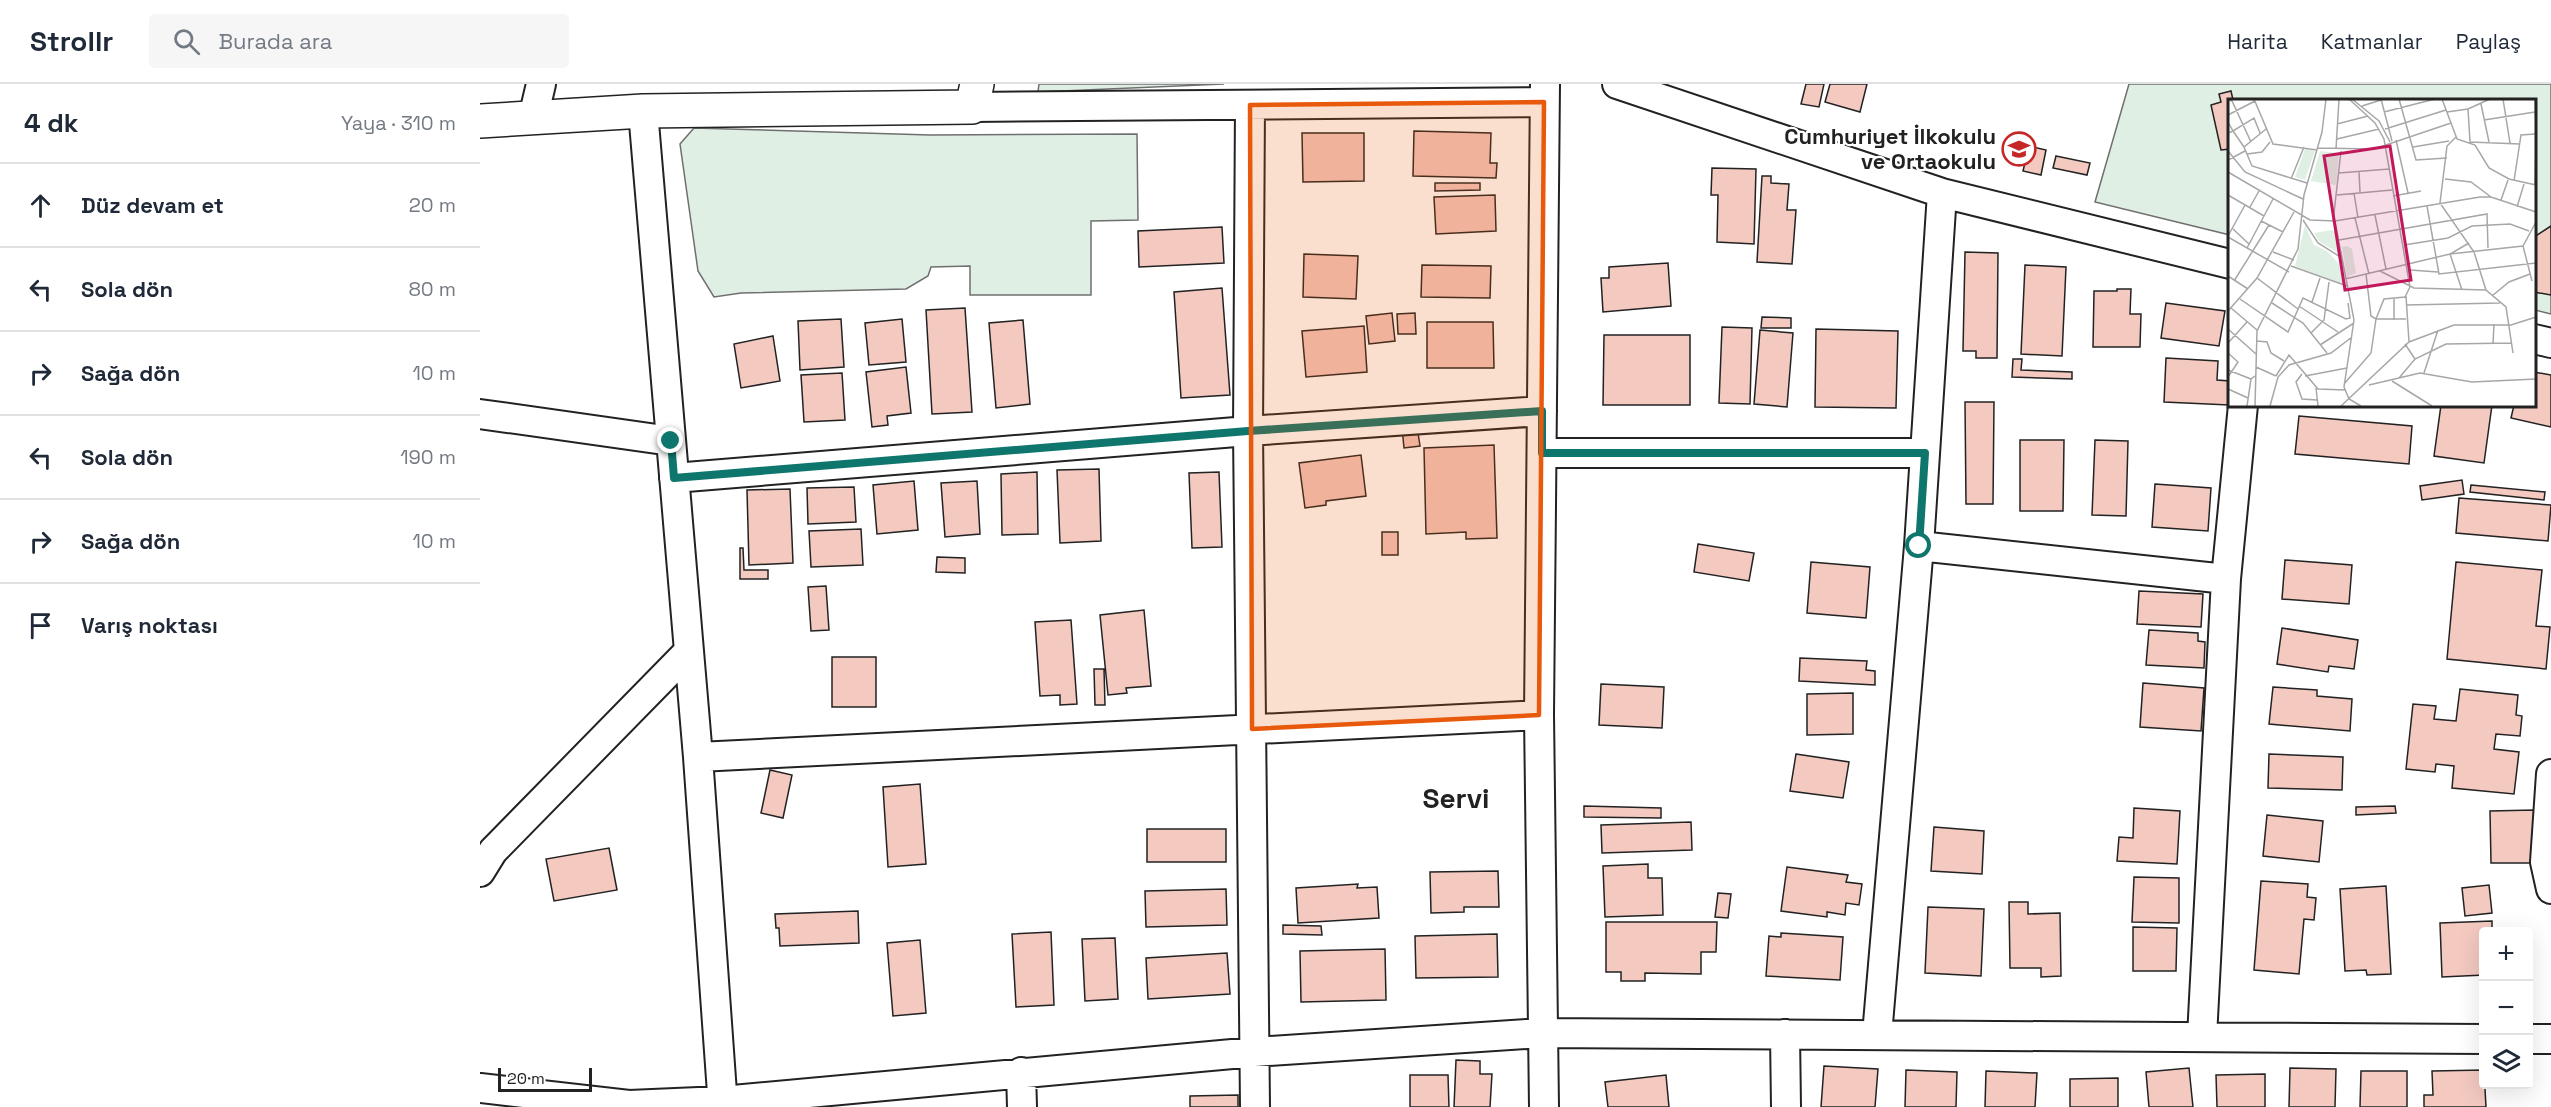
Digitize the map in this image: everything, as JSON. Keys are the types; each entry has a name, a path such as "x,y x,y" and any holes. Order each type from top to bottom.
{"street":[{"path":"533,118 541,84"},
{"path":"1617,84 1942,192 2228,264"},
{"path":"480,121 974,95 1250,105 1545,93 1539,715 1541,1033 1544,1107"},
{"path":"1250,105 1248,431 1255,1107"},
{"path":"643,111 698,757 723,1104"},
{"path":"1877,1035 1919,546 1942,192"},
{"path":"2536,339 2551,344"},
{"path":"2202,1037 2226,579 2243,406"},
{"path":"674,478 1248,431 1542,411"},
{"path":"480,414 671,441"},
{"path":"1542,453 1925,453"},
{"path":"1919,546 2226,579"},
{"path":"480,872 493,852 689,651"},
{"path":"698,757 1539,715"},
{"path":"2551,774 2545,862 2551,889"},
{"path":"480,1088 629,1106 723,1104 1021,1072 1254,1052 1541,1033 2479,1039"},
{"path":"1785,1034 1786,1107"},
{"path":"2533,1039 2551,1039"},
{"path":"1021,1072 1022,1107"}],"highlighted area":[{"path":"1544,102 1539,715 1252,729 1250,105"}],"green space":[{"path":"1039,84 1224,84 1038,92"},
{"path":"2129,84 2551,84 2551,314 2536,310 2536,99 2228,99 2228,235 2095,202"},
{"path":"694,128 930,135 1137,134 1138,220 1091,221 1091,295 970,295 970,266 931,267 928,276 906,289 741,293 714,297 698,271 680,144"}],"building":[{"path":"1806,84 1824,84 1819,107 1801,104"},
{"path":"1830,84 1867,84 1860,112 1825,102"},
{"path":"2231,91 2233,99 2228,99 2228,149 2221,150 2211,105 2221,102 2219,94"},
{"path":"1414,131 1491,133 1490,163 1497,163 1496,178 1413,176"},
{"path":"1302,133 1364,133 1364,181 1303,182"},
{"path":"2029,146 2046,150 2041,175 2023,171"},
{"path":"2056,156 2090,163 2087,175 2053,168"},
{"path":"1712,168 1756,169 1754,244 1717,242 1718,195 1711,195"},
{"path":"1762,176 1771,176 1771,183 1789,184 1787,210 1796,210 1792,264 1757,262"},
{"path":"1435,183 1480,183 1480,190 1435,191"},
{"path":"1495,195 1496,231 1436,234 1434,197"},
{"path":"2551,226 2551,295 2536,292 2536,236"},
{"path":"1222,227 1224,263 1139,267 1138,231"},
{"path":"1965,252 1998,253 1997,358 1976,358 1976,351 1963,351"},
{"path":"1304,254 1358,256 1356,299 1303,297"},
{"path":"1668,263 1671,306 1603,312 1601,278 1609,278 1609,267"},
{"path":"1422,265 1491,266 1490,298 1421,297"},
{"path":"2025,265 2066,267 2062,356 2021,354"},
{"path":"1222,288 1230,395 1181,398 1174,292"},
{"path":"2117,289 2131,289 2130,314 2141,314 2140,347 2093,347 2094,291 2117,291"},
{"path":"2166,303 2225,311 2219,346 2161,338"},
{"path":"965,308 972,412 932,414 926,310"},
{"path":"1392,313 1395,341 1369,344 1366,316"},
{"path":"1415,313 1416,334 1398,334 1397,314"},
{"path":"1762,317 1791,318 1791,328 1761,328"},
{"path":"841,319 844,367 800,370 798,321"},
{"path":"902,319 906,362 869,365 865,323"},
{"path":"1023,320 1030,404 996,408 989,323"},
{"path":"1427,322 1493,322 1494,368 1427,368"},
{"path":"1364,326 1367,372 1306,377 1302,331"},
{"path":"1722,327 1752,328 1750,404 1719,403"},
{"path":"1816,329 1898,331 1896,408 1815,407"},
{"path":"1760,330 1793,333 1787,407 1754,404"},
{"path":"1604,335 1690,335 1690,405 1603,405"},
{"path":"773,336 780,381 741,388 734,344"},
{"path":"2166,358 2218,361 2217,380 2228,381 2228,405 2164,402"},
{"path":"2013,359 2022,359 2021,370 2072,372 2072,379 2012,377"},
{"path":"906,367 911,413 887,416 888,425 872,427 866,372"},
{"path":"2536,372 2551,375 2551,427 2511,418 2514,406 2536,406"},
{"path":"842,373 845,420 804,422 801,375"},
{"path":"1965,402 1994,402 1993,504 1966,504"},
{"path":"2441,406 2492,406 2484,463 2434,456"},
{"path":"2299,416 2412,426 2409,464 2295,454"},
{"path":"1417,426 1420,446 1404,448 1402,428"},
{"path":"2020,440 2064,440 2063,511 2020,511"},
{"path":"2095,440 2128,441 2126,516 2092,515"},
{"path":"1494,445 1497,538 1466,539 1466,532 1426,534 1424,448"},
{"path":"1361,455 1366,496 1326,501 1326,505 1305,508 1299,463"},
{"path":"1099,469 1101,541 1060,543 1057,470"},
{"path":"1037,472 1038,534 1002,535 1001,474"},
{"path":"1219,472 1222,547 1192,548 1189,473"},
{"path":"2462,480 2464,494 2422,500 2420,486"},
{"path":"914,481 918,530 877,534 873,485"},
{"path":"977,481 980,534 945,537 941,483"},
{"path":"2155,484 2211,488 2208,531 2152,527"},
{"path":"2471,485 2545,492 2544,500 2470,492"},
{"path":"854,487 856,522 808,524 807,488"},
{"path":"790,489 793,563 749,565 747,490"},
{"path":"2459,498 2551,505 2548,541 2456,533"},
{"path":"861,529 863,565 811,567 809,531"},
{"path":"1382,532 1398,532 1398,555 1382,555"},
{"path":"1698,544 1754,553 1749,581 1694,572"},
{"path":"740,548 743,548 744,570 768,570 768,579 740,579"},
{"path":"937,557 965,558 965,573 936,572"},
{"path":"2285,560 2352,565 2349,604 2282,599"},
{"path":"1811,562 1870,567 1866,618 1807,613"},
{"path":"2456,562 2542,570 2536,626 2550,627 2546,669 2447,659"},
{"path":"826,586 829,630 811,631 808,587"},
{"path":"2139,591 2203,594 2201,627 2137,624"},
{"path":"1144,610 1151,686 1126,688 1127,693 1108,695 1100,615"},
{"path":"1071,620 1077,704 1060,705 1060,695 1040,696 1035,622"},
{"path":"2282,628 2358,640 2354,669 2329,666 2328,672 2277,664"},
{"path":"2149,630 2198,633 2198,641 2205,642 2204,668 2146,665"},
{"path":"832,657 876,657 876,707 832,707"},
{"path":"1800,658 1867,661 1866,670 1875,671 1875,685 1799,681"},
{"path":"1094,669 1104,669 1105,705 1095,705"},
{"path":"2143,683 2204,688 2201,731 2140,727"},
{"path":"1601,684 1664,687 1662,728 1599,725"},
{"path":"2273,687 2317,690 2317,696 2352,699 2350,731 2269,724"},
{"path":"2460,689 2518,695 2516,715 2522,716 2520,736 2496,734 2494,749 2519,752 2514,794 2452,788 2454,766 2436,764 2435,772 2406,769 2413,704 2436,706 2434,719 2456,721"},
{"path":"1853,693 1853,734 1807,735 1807,694"},
{"path":"1796,754 1849,762 1843,798 1790,791"},
{"path":"2269,754 2343,757 2342,790 2268,788"},
{"path":"770,770 792,775 783,818 761,813"},
{"path":"920,784 926,864 888,867 883,787"},
{"path":"1584,806 1661,808 1661,818 1584,817"},
{"path":"2395,806 2396,813 2356,815 2356,807"},
{"path":"2134,808 2180,811 2177,864 2117,861 2119,837 2133,838"},
{"path":"2534,810 2534,863 2491,863 2490,811"},
{"path":"2267,815 2323,821 2319,862 2263,856"},
{"path":"1691,822 1692,850 1602,853 1601,825"},
{"path":"1934,827 1984,831 1982,874 1931,871"},
{"path":"1147,829 1226,829 1226,862 1147,862"},
{"path":"609,848 617,890 554,901 546,859"},
{"path":"1648,864 1648,878 1662,878 1663,915 1605,917 1603,866"},
{"path":"1787,867 1848,875 1846,882 1862,884 1859,905 1846,903 1845,915 1827,912 1827,917 1781,911"},
{"path":"1498,871 1499,907 1464,907 1464,912 1431,913 1430,872"},
{"path":"2134,877 2179,878 2179,923 2132,922"},
{"path":"2261,881 2308,884 2307,897 2316,898 2314,920 2304,919 2299,974 2254,970"},
{"path":"1358,884 1357,888 1377,887 1379,918 1298,923 1296,888"},
{"path":"2489,885 2492,913 2465,916 2462,888"},
{"path":"2386,886 2391,974 2367,975 2366,970 2345,971 2340,889"},
{"path":"1226,889 1227,925 1146,927 1145,891"},
{"path":"1718,893 1731,894 1728,918 1715,917"},
{"path":"2009,902 2028,902 2028,914 2060,913 2061,976 2041,977 2041,968 2010,968"},
{"path":"1928,907 1984,909 1981,976 1925,973"},
{"path":"858,911 859,943 780,946 775,914"},
{"path":"2492,921 2492,927 2479,927 2479,975 2442,977 2440,923"},
{"path":"1606,922 1717,922 1716,952 1701,952 1701,974 1645,973 1645,981 1621,981 1621,972 1606,972"},
{"path":"1283,925 1321,926 1322,935 1283,934"},
{"path":"2133,927 2177,928 2176,971 2133,971"},
{"path":"1051,932 1054,1005 1016,1007 1012,934"},
{"path":"1781,933 1843,937 1840,980 1766,976 1769,936 1781,937"},
{"path":"1497,934 1498,977 1416,978 1415,936"},
{"path":"1115,938 1118,999 1085,1001 1082,939"},
{"path":"920,940 926,1013 893,1016 887,943"},
{"path":"1385,949 1386,1000 1301,1002 1300,951"},
{"path":"1227,953 1230,994 1148,999 1146,958"},
{"path":"1456,1060 1480,1061 1480,1074 1492,1074 1490,1107 1454,1107"},
{"path":"1824,1066 1878,1069 1875,1107 1821,1107"},
{"path":"2189,1068 2193,1107 2149,1107 2146,1072"},
{"path":"2290,1068 2336,1069 2335,1107 2289,1107"},
{"path":"1906,1070 1957,1072 1956,1107 1905,1107"},
{"path":"2479,1070 2479,1089 2485,1089 2486,1107 2424,1107 2424,1095 2433,1095 2432,1071"},
{"path":"1986,1071 2037,1073 2035,1107 1985,1107"},
{"path":"2361,1071 2407,1071 2407,1107 2360,1107"},
{"path":"2265,1074 2265,1107 2217,1107 2216,1075"},
{"path":"1410,1075 1448,1075 1449,1107 1410,1107"},
{"path":"1666,1075 1669,1107 1608,1107 1605,1082"},
{"path":"2118,1078 2118,1107 2070,1107 2070,1079"},
{"path":"1238,1095 1238,1107 1190,1107 1190,1096"}],"place":[{"name":"Cumhuriyet İlkokulu ve Ortaokulu","path":"2019,149"}],"district":[{"name":"Servi","path":"1456,798"}],"route":[{"path":"671,441 674,478 1248,431 1542,411 1542,453 1925,453 1919,546"}]}
